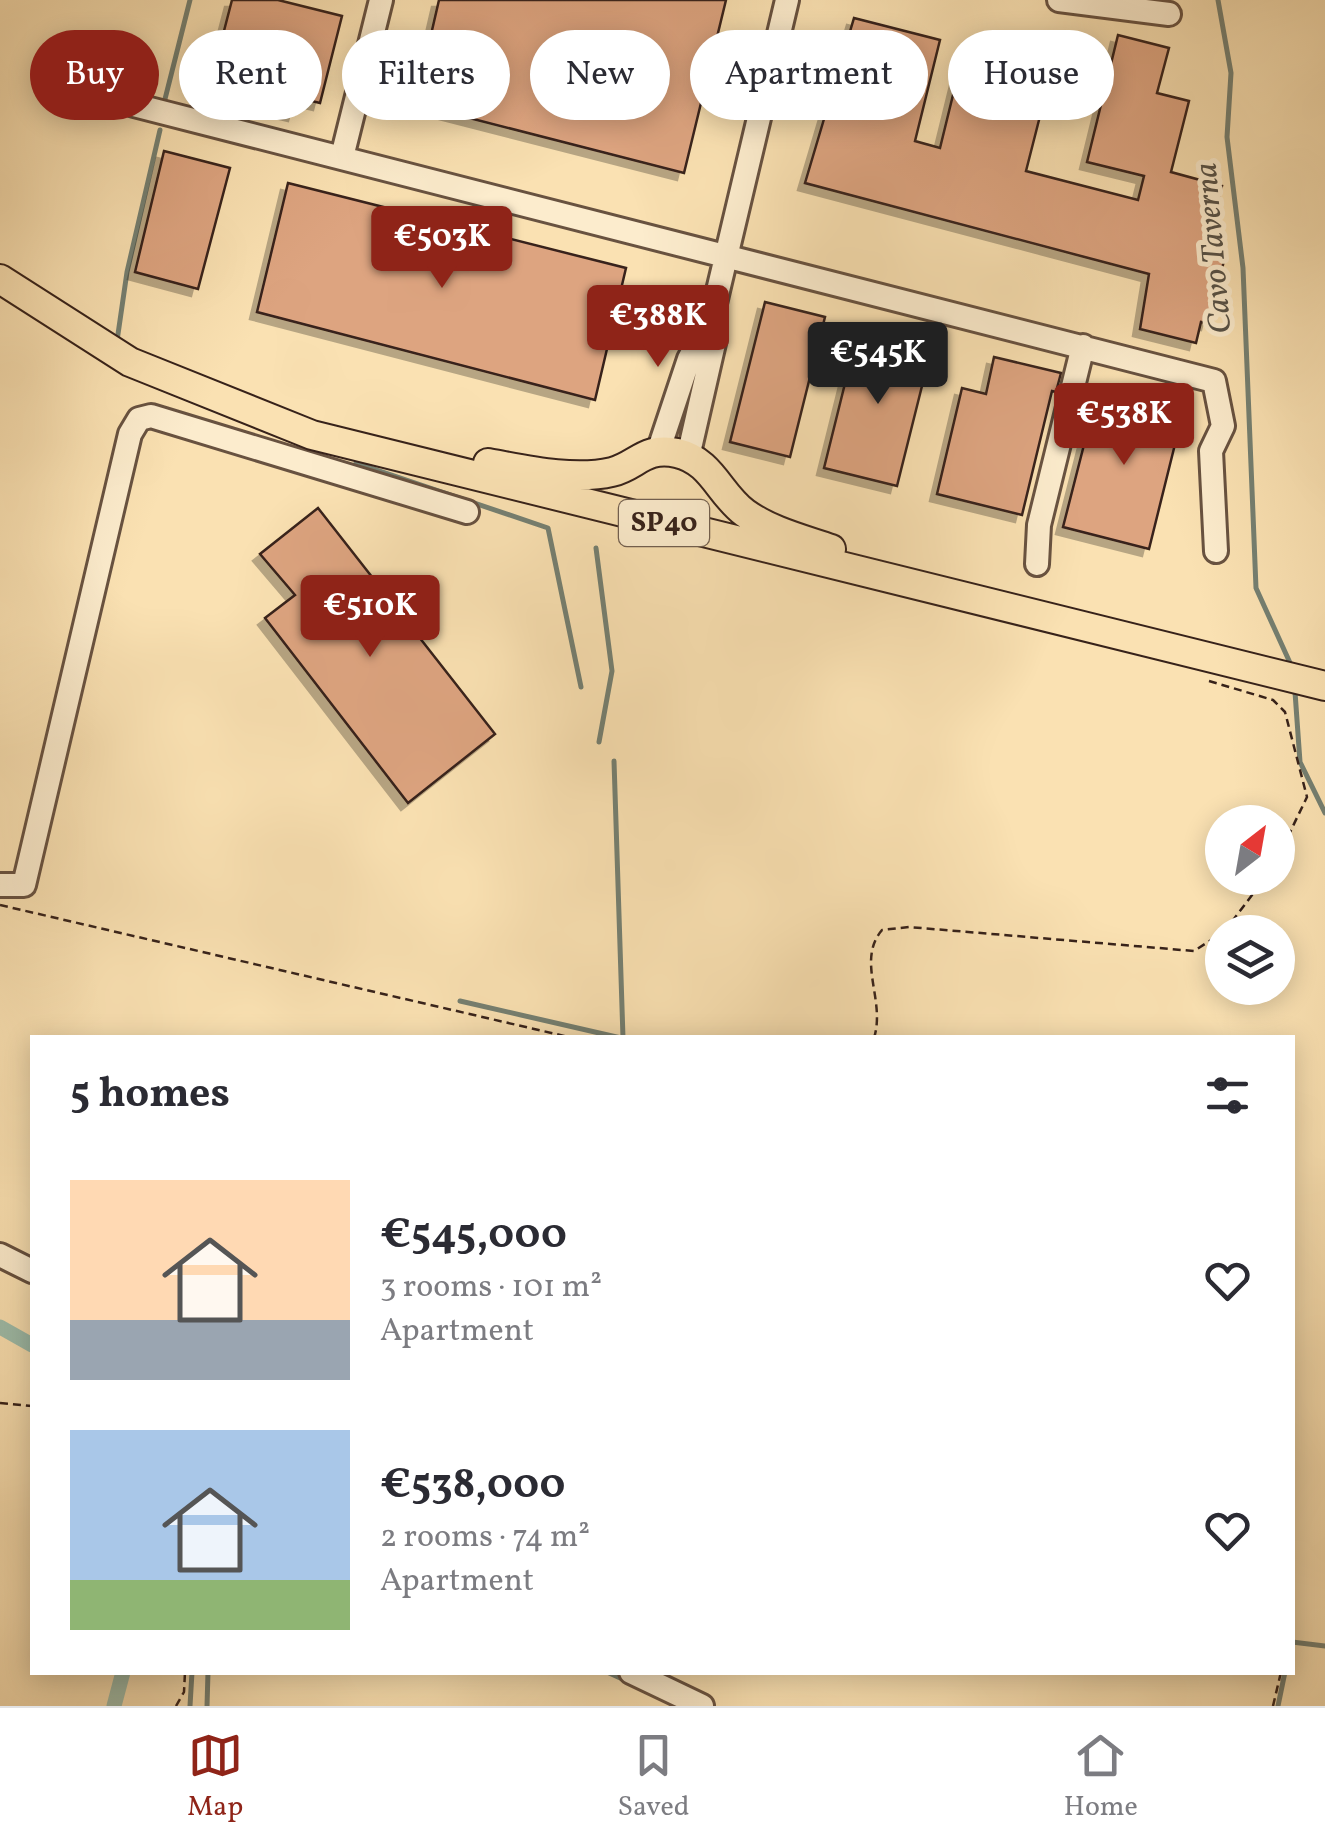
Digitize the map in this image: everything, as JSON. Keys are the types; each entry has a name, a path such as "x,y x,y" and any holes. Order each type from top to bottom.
{"main road":[{"name":"SP40","path":"0,280 130,362 228,405 354,445 1325,686"},
{"name":"SP40","path":"354,445 570,473 616,471 639,456 658,452 688,457 704,466 744,512 774,529 974,599"}],"street":[{"path":"342,157 381,0"},
{"path":"658,452 689,359 712,316 787,0"},
{"path":"1059,0 1169,14"},
{"path":"159,111 1214,381 1223,426 1212,451 1216,551"},
{"path":"688,457 716,339 712,316"},
{"path":"1037,564 1039,525 1083,346"},
{"path":"2,891 24,885 130,434 138,419 152,416 468,512"},
{"path":"0,1255 30,1269"},
{"path":"637,1675 702,1706"}],"path":[{"path":"1209,680 1273,700 1285,712 1307,797 1295,822"},
{"path":"2,891 560,1035"},
{"path":"1237,915 1252,895"},
{"path":"874,1035 878,1011 871,943 882,930 908,927 1194,952 1205,945"},
{"path":"0,1403 30,1406"},
{"path":"176,1706 184,1692 186,1675"},
{"path":"1273,1706 1280,1675"}],"building":[{"path":"232,0 278,0 342,16 322,95 322,30 224,30"},
{"path":"439,0 726,0 719,30 690,30 690,120 697,120 684,173 477,120 510,120 510,30 432,30"},
{"path":"854,18 901,30 850,30"},
{"path":"1118,35 1169,48 1157,93 1189,101 1171,172 1222,186 1206,248 1226,253 1208,323 1201,322 1196,343 1140,329 1149,274 805,183 824,120 920,120 915,141 940,148 948,115 948,120 1039,120 1026,171 1138,200 1144,176 1087,162 1097,120 1114,120 1114,51"},
{"path":"928,37 940,40 928,88"},
{"path":"164,151 230,168 198,289 135,272"},
{"path":"288,183 626,268 595,400 257,312"},
{"path":"765,302 825,317 790,457 730,442"},
{"path":"859,327 932,346 897,486 824,468"},
{"path":"994,357 1061,373 1056,392 1052,391 1022,515 937,494 962,388 986,394"},
{"path":"1099,386 1184,408 1149,549 1063,527"},
{"path":"318,508 495,734 408,803 265,618 295,595 260,554"}],"waterway":[{"path":"164,103 190,0"},
{"name":"Cavo Taverna","path":"1218,0 1231,73 1227,137 1243,268 1256,588 1291,665"},
{"path":"117,341 127,272 160,130"},
{"path":"160,388 318,451"},
{"path":"356,463 548,528 581,687"},
{"path":"596,548 612,671 599,742"},
{"name":"Cavo Taverna","path":"1295,692 1300,762 1325,813"},
{"path":"614,761 623,1035"},
{"path":"460,1001 608,1035"},
{"path":"0,1327 30,1344"},
{"path":"1295,1642 1325,1646"},
{"path":"114,1706 122,1675"},
{"path":"190,1706 192,1675"},
{"path":"207,1706 208,1675"},
{"path":"614,1675 629,1682"},
{"path":"1278,1706 1284,1675"}]}
